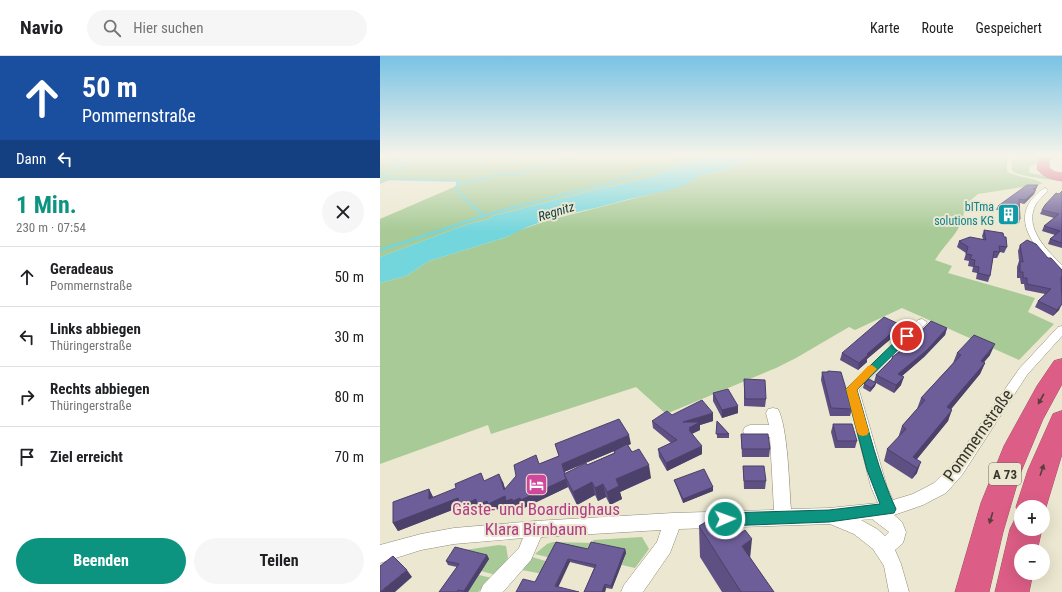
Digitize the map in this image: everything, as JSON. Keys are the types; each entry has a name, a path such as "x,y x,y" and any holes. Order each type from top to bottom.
{"highway":[{"name":"A 73","path":"972,592 988,528 1011,459 1029,420 1062,366"},
{"name":"A 73","path":"1033,500 1042,470 1062,421"},
{"path":"1012,592 1024,536"}],"street":[{"path":"1045,190 1030,208 1028,213 1030,226 1035,240 1062,271"},
{"path":"882,547 894,542 897,538 898,532 895,525 881,510 877,482 852,389 922,322"},
{"name":"Pommernstraße","path":"829,516 881,510 917,500 940,488 957,470 1023,372 1062,329"},
{"path":"773,413 776,431 783,517"},
{"path":"750,430 776,431"},
{"path":"380,554 420,542 454,536 673,521 829,516 853,524 871,534 882,547 893,565 899,592"},
{"path":"631,592 664,547 673,521"},
{"path":"490,592 525,554 535,530"}],"green space":[{"path":"380,181 387,181 380,184"},
{"path":"460,181 633,181 492,216 489,219 468,224 380,257 380,219 454,187"},
{"path":"684,181 1011,181 1042,184 978,194 965,205 964,214 958,229 935,260 952,266 948,273 1035,298 1028,312 1054,324 1019,360 902,308 855,330 849,327 776,368 666,414 636,387 491,434 488,425 380,464 380,283 406,276 429,261 507,237 517,231 546,221 651,194"},
{"path":"1012,181 1039,181 1043,184"},
{"path":"642,537 649,549 635,568 622,565 626,553 589,553 551,558 535,554 547,544 553,542 593,543 593,540"},
{"path":"499,545 506,546 508,558 496,575 481,571 489,559 458,551"},
{"path":"532,557 549,562 543,574 522,570"},
{"path":"479,575 492,578 478,592 468,592"}],"water":[{"name":"Regnitz","path":"633,181 691,181 675,188 534,224 507,237 429,261 406,276 380,283 380,257 468,224 489,219 492,216"}],"building":[{"path":"1027,185 1038,185 1033,189 1036,190 1025,200 1019,199 1020,219 1015,220 1013,204 998,206"},
{"path":"1062,191 1062,243 1050,239 1060,231 1044,226 1059,214 1042,210 1056,193 1059,194"},
{"path":"984,230 1003,233 1004,237 1006,237 1007,247 999,246 1000,252 994,251 990,276 978,273 979,267 974,266 975,260 970,259 972,255 966,254 968,247 959,241 970,237 986,240"},
{"path":"1027,240 1036,244 1048,258 1051,258 1062,270 1062,304 1057,310 1038,301 1051,289 1027,284 1027,278 1023,278 1023,272 1020,272 1020,261 1023,262 1020,245"},
{"path":"884,317 901,325 867,354 868,355 859,363 842,353"},
{"path":"931,321 947,328 927,350 898,374 904,377 896,385 876,375 893,358 892,357 902,350"},
{"path":"974,335 995,344 981,361 985,363 947,407 952,410 913,457 921,462 917,468 887,449 906,429 902,426 925,400 921,398 961,355 957,353"},
{"path":"822,372 841,372 852,409 831,408"},
{"path":"744,379 765,380 766,399 745,399"},
{"path":"869,379 876,383 871,388 864,384"},
{"path":"728,389 738,406 722,410 713,393"},
{"path":"702,400 713,413 683,422 700,422 689,428 691,429 689,430 702,446 666,463 658,449 677,440 652,421 667,411 672,415"},
{"path":"619,419 629,435 562,464 566,479 521,500 520,498 513,501 512,499 506,501 505,496 488,504 487,501 477,505 476,499 460,506 458,498 393,523 393,502 429,489 429,499 456,488 455,484 481,473 484,481 499,474 504,490 516,476 514,465 536,455 539,464 559,456 555,444"},
{"path":"717,421 729,434 716,434"},
{"path":"833,424 852,424 857,441 837,441"},
{"path":"741,434 768,434 770,449 742,449"},
{"path":"627,444 632,452 639,449 649,465 616,479 619,486 607,492 603,484 595,488 592,482 573,492 564,474 586,463 587,465 615,453 614,451"},
{"path":"743,466 764,466 766,481 744,481"},
{"path":"704,469 713,487 683,499 674,480"},
{"path":"719,514 735,537 745,530 752,539 742,546 774,592 741,592 699,526"},
{"path":"556,542 588,549 591,542 625,549 611,586 605,584 602,592 584,592 596,565 568,559 555,586 579,592 516,592 523,579 535,582"},
{"path":"455,547 487,555 464,591 458,590 457,592 439,592 459,564 446,561"},
{"path":"393,556 407,570 380,592 380,566"}],"waterway":[{"path":"458,185 457,183 460,181"},
{"path":"458,185 473,181"},
{"name":"Regnitz","path":"510,208 614,181"},
{"path":"458,185 456,189 458,192 475,208"},
{"path":"474,207 483,215"},
{"path":"380,250 514,207"}],"slow traffic":[{"path":"863,432 852,394 852,389 872,369"}],"place":[{"name":"bITma solutions KG","path":"1009,214"},
{"name":"Gäste- und Boardinghaus Klara Birnbaum","path":"536,485"}],"route":[{"path":"725,519 829,516 889,509 879,487 852,394 852,389 907,336"}]}
